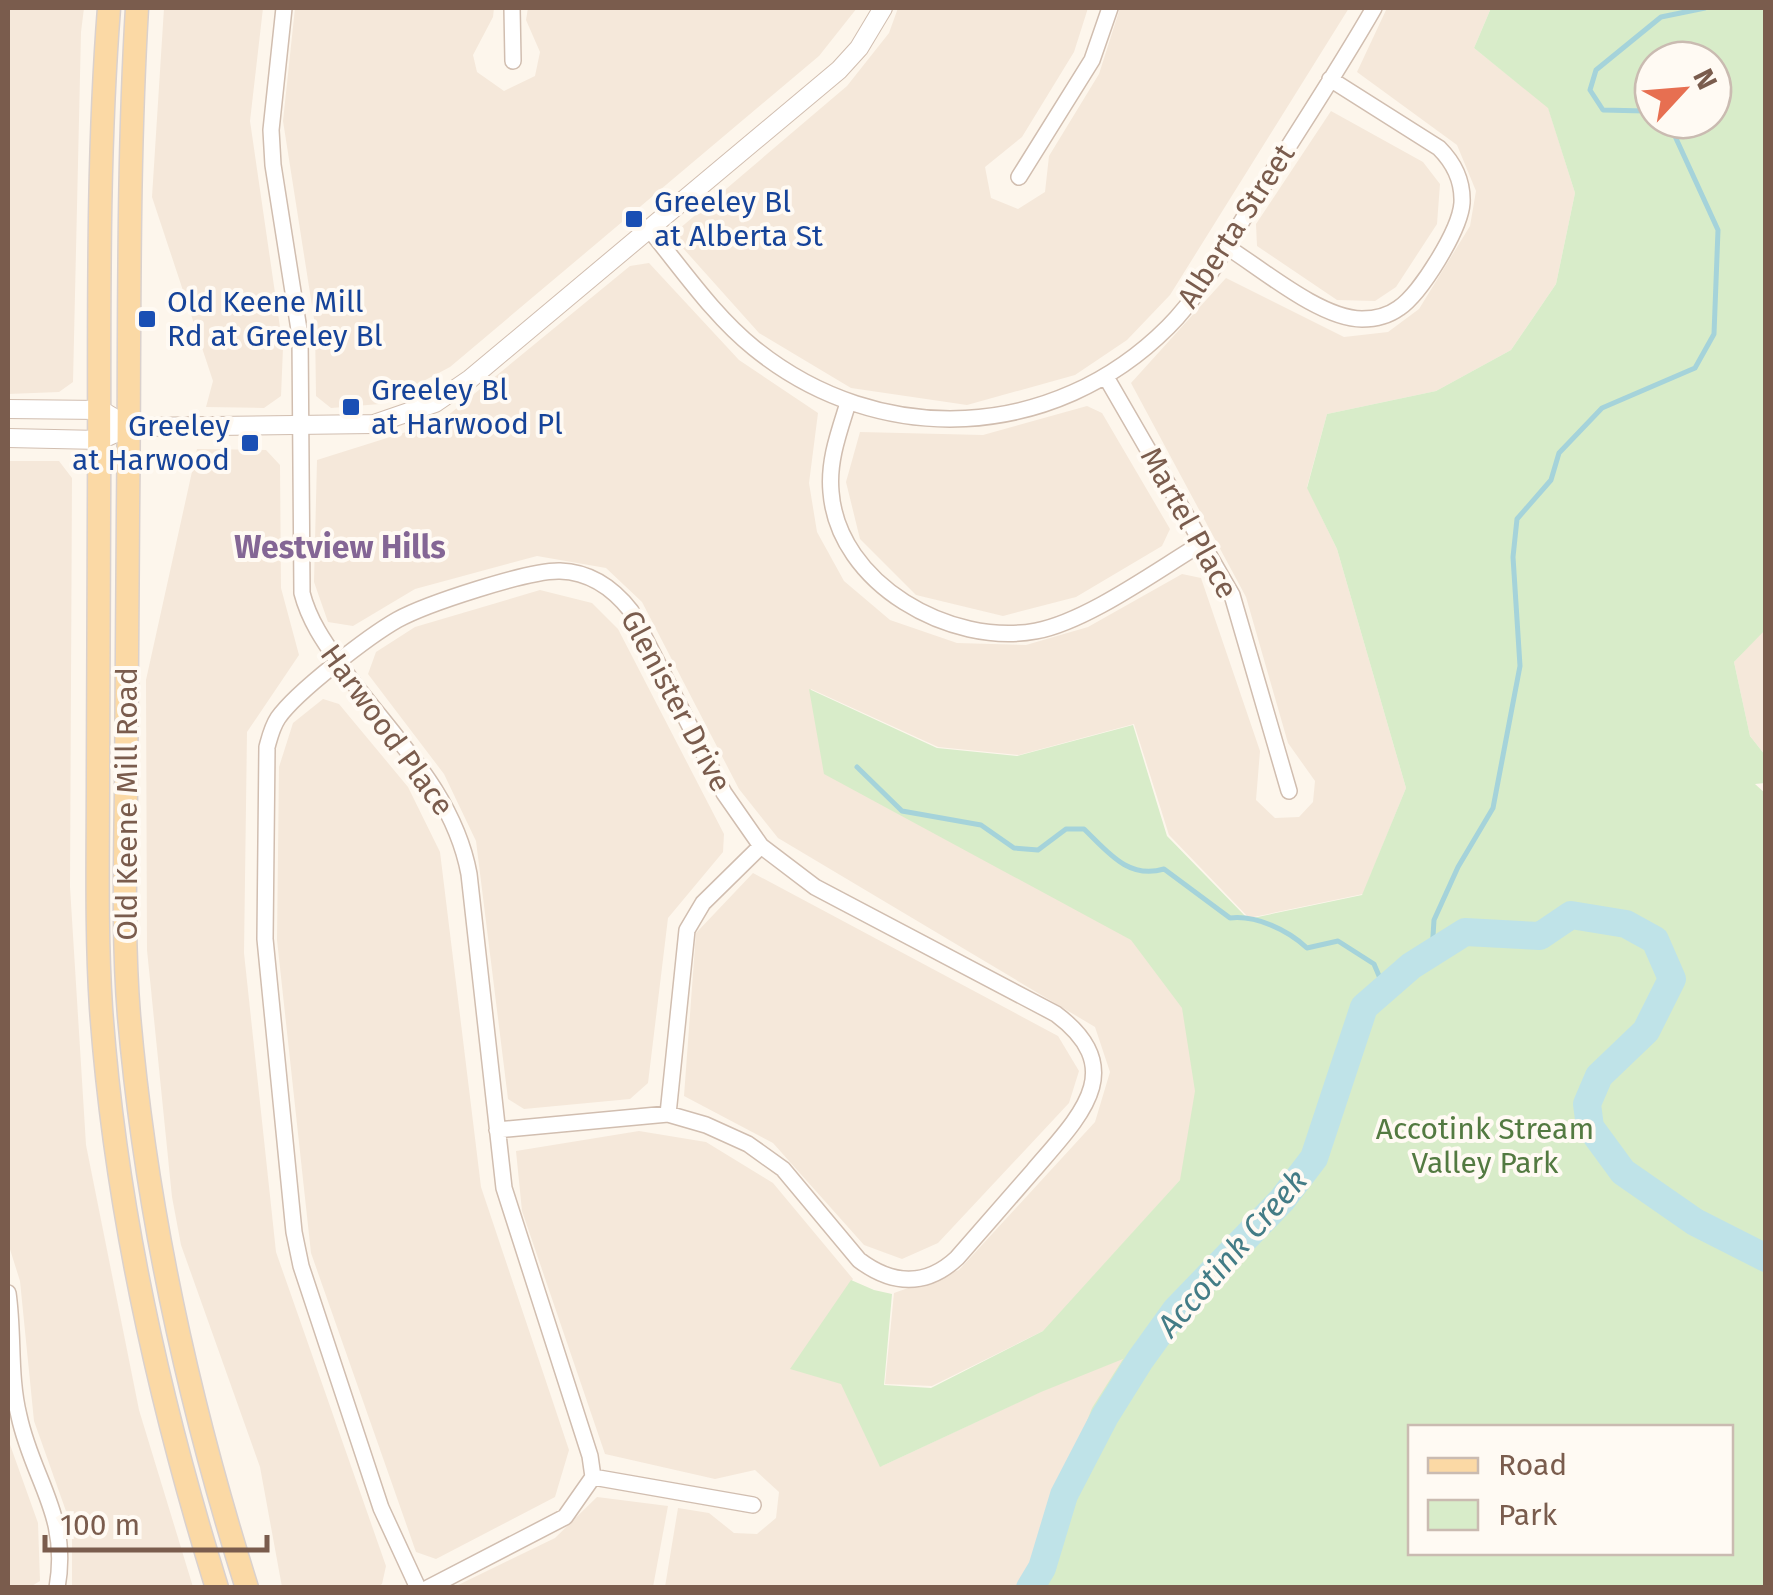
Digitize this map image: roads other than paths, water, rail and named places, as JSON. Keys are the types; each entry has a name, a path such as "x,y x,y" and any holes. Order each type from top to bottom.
{"main road":[{"name":"Old Keene Mill Road","path":"109,8 100,231 101,1007 123,1201 150,1344 176,1451 217,1588"},
{"name":"Old Keene Mill Road","path":"137,8 129,224 125,881 131,1031 144,1151 174,1324 247,1588"}],"street":[{"name":"Harwood Place","path":"284,8 271,130 300,336 302,593 314,627 436,789 458,829 469,874 504,1188 590,1456 593,1478"},
{"path":"512,8 513,61"},
{"path":"8,438 100,440 130,427 374,424 435,403 470,379 839,70 859,48 883,8"},
{"path":"1019,177 1092,60 1110,8"},
{"name":"Alberta Street","path":"648,229 752,347 802,382 848,403 918,418 979,418 1040,406 1106,377 1171,325 1226,247 1374,8"},
{"path":"1226,247 1333,313 1362,319 1385,316 1411,298 1448,240 1462,204 1458,175 1448,157 1330,80"},
{"name":"Martel Place","path":"1106,377 1204,542 1238,613 1290,791"},
{"path":"848,403 830,474 841,533 855,558 878,582 903,600 944,620 1000,633 1051,627 1090,609 1204,542"},
{"path":"8,409 101,410 130,427"},
{"name":"Glenister Drive","path":"418,1588 381,1508 301,1266 294,1232 265,939 267,746 287,706 339,663 395,621 426,607 534,574 582,574 618,595 630,612 724,793 761,846 816,887 1056,1014 1085,1041 1094,1066 1092,1089 1077,1120 957,1258 946,1268 919,1280 891,1279 875,1272 860,1260 798,1184 766,1156 706,1125 668,1114 497,1130"},
{"path":"668,1114 687,930 702,902 761,846"},
{"path":"8,1293 18,1416 56,1519 60,1569 57,1588"},
{"path":"428,1588 551,1526 578,1504 593,1478 753,1505"}],"waterway":[{"path":"1633,111 1603,110 1590,90 1596,70 1661,17 1705,8"},
{"path":"1432,952 1434,920 1458,867 1493,808 1520,666 1513,557 1517,519 1551,480 1559,453 1602,408 1695,368 1714,334 1718,230 1677,140"},
{"path":"857,767 902,811 981,825 1014,848 1038,850 1066,829 1084,829 1119,861 1140,870 1164,869 1230,918 1271,925 1307,948 1338,941 1374,964 1385,990"},
{"name":"Accotink Creek","path":"1030,1588 1042,1568 1064,1495 1105,1416 1140,1360 1176,1310 1282,1200 1314,1158 1364,1007 1411,966 1465,932 1540,936 1571,915 1626,924 1655,940 1672,979 1646,1031 1599,1076 1587,1104 1590,1127 1623,1172 1695,1222 1766,1258"}],"place":[{"name":"Greeley Bl at Alberta St","path":"634,219"},
{"name":"Old Keene Mill Rd at Greeley Bl","path":"147,319"},
{"name":"Greeley Bl at Harwood Pl","path":"351,407"},
{"name":"Greeley at Harwood","path":"250,443"}],"district":[{"name":"Westview Hills","path":"340,547"}],"park label":[{"name":"Accotink Stream Valley Park","path":"1485,1146"}]}
